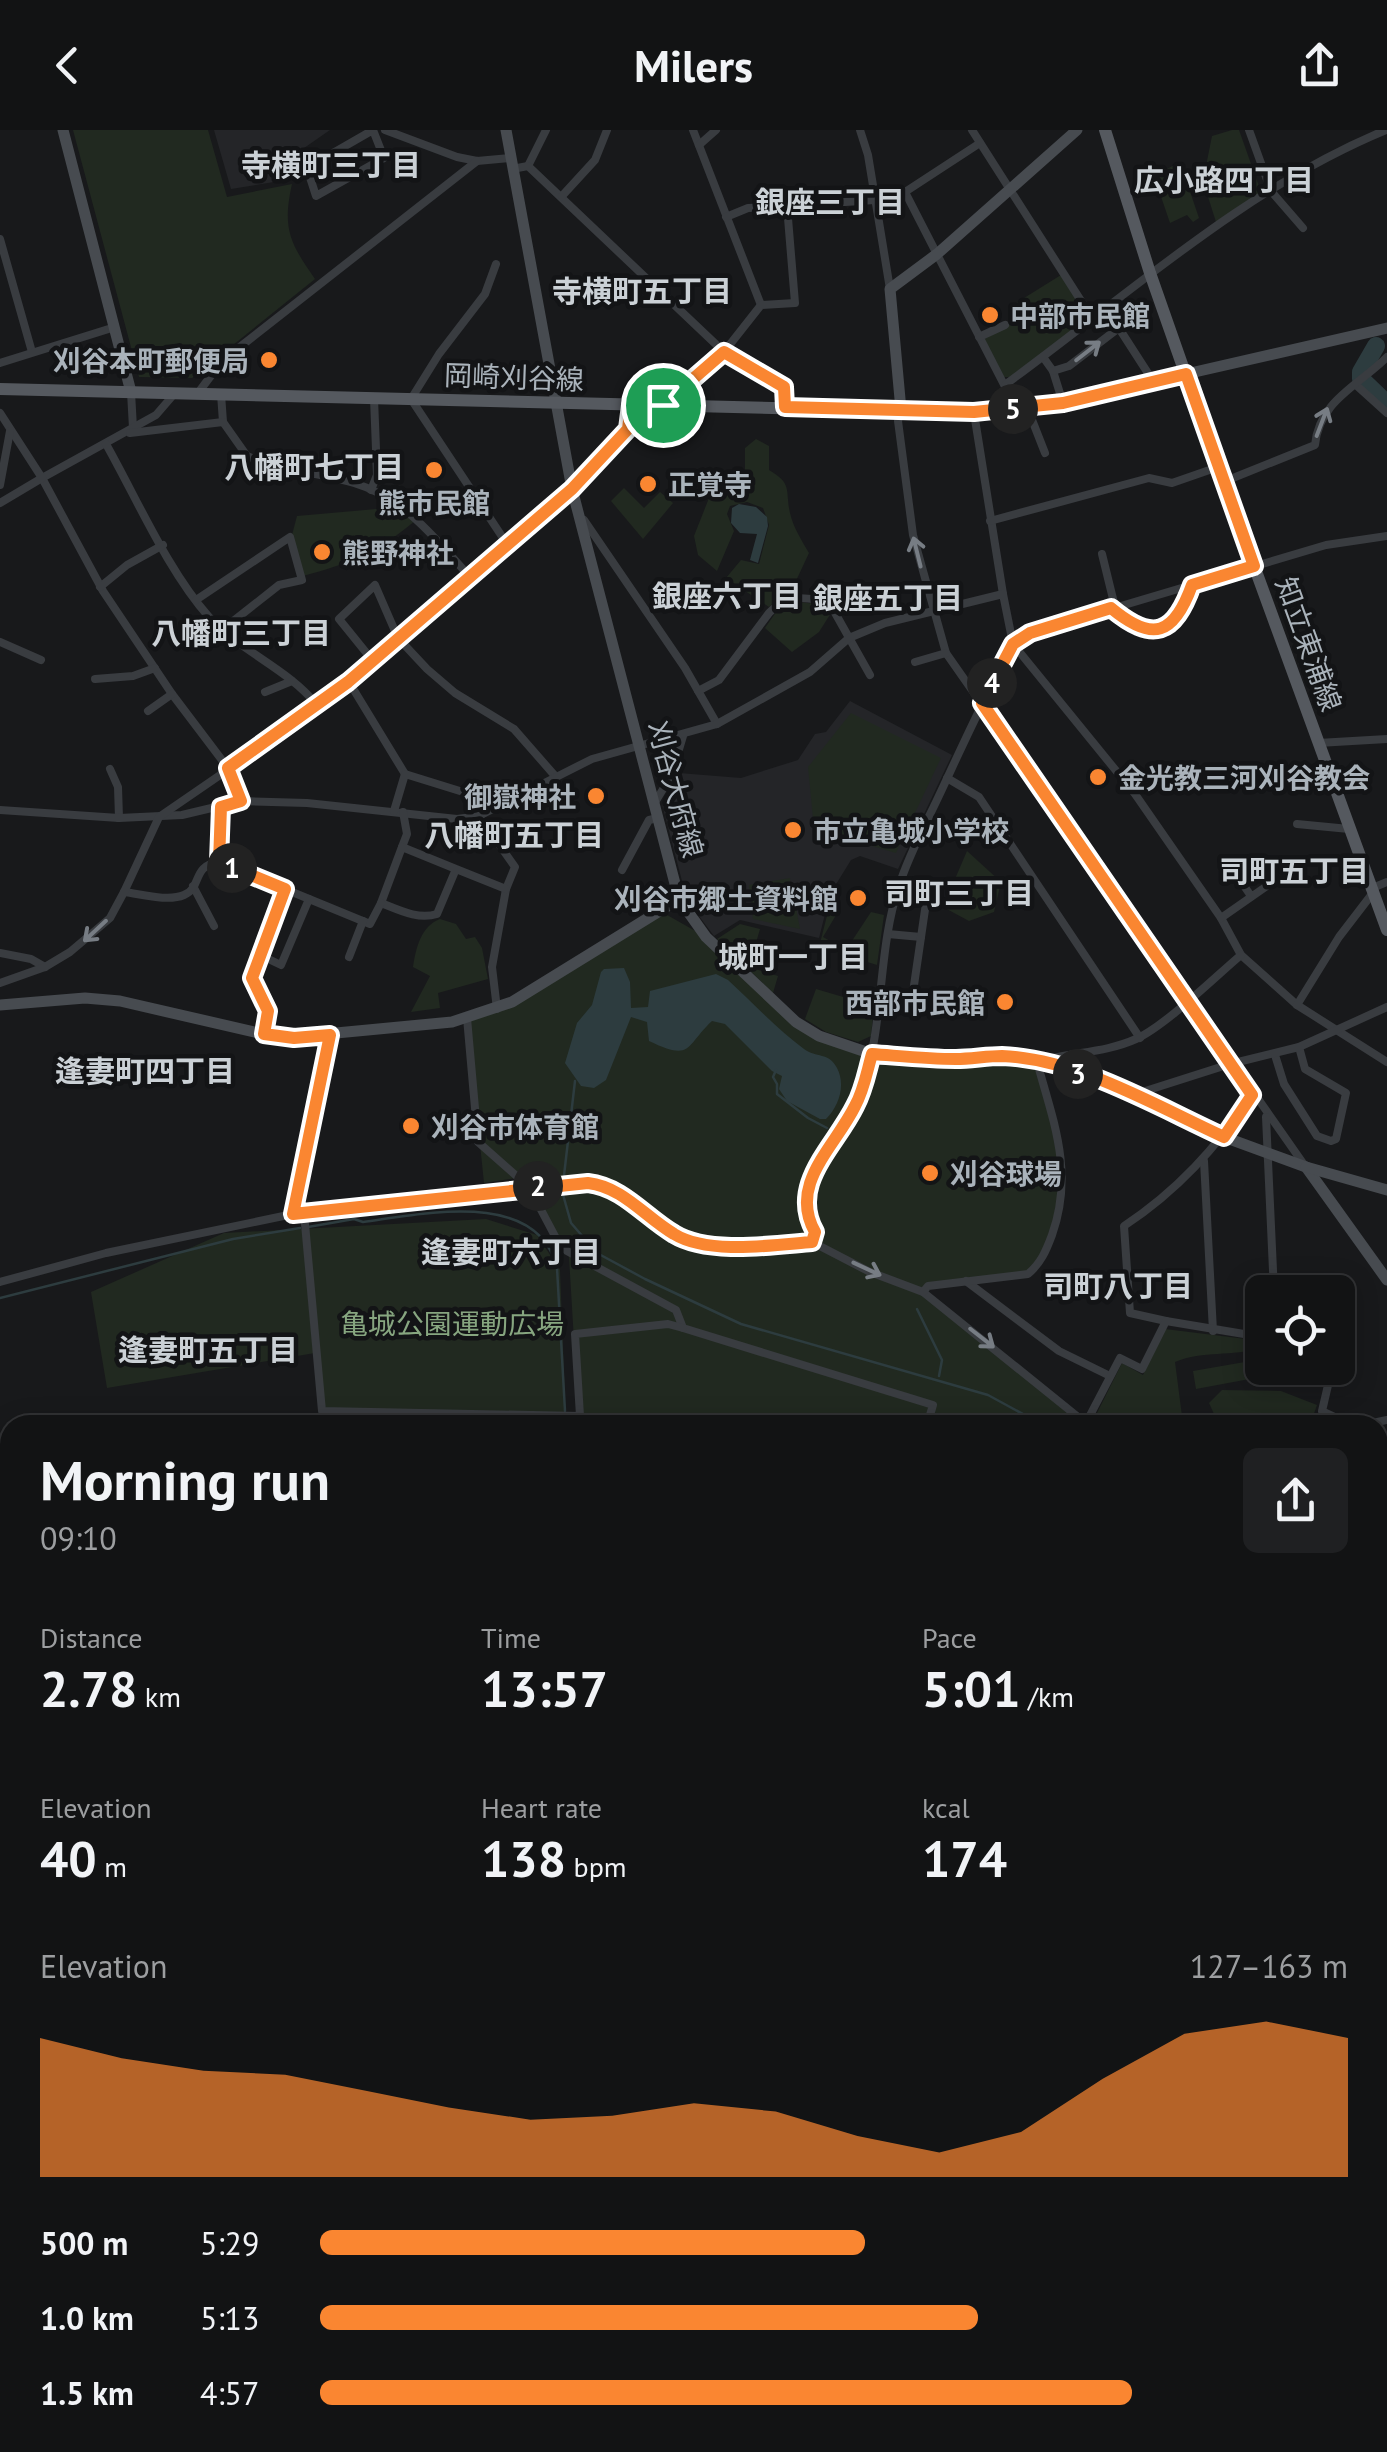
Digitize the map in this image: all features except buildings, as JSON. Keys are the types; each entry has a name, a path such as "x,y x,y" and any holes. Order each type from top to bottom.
{"main road":[{"path":"1104,130 1186,374"},
{"name":"岡崎刈谷線","path":"0,389 974,412 1063,403 1186,374"},
{"name":"知立東浦線","path":"1186,374 1370,892 1387,930"}],"street":[{"path":"62,130 131,392 129,431"},
{"path":"373,130 384,158 316,196 307,168 373,130"},
{"path":"386,130 477,161 528,166 724,352 784,387 785,407"},
{"name":"刈谷大府線","path":"0,1005 85,998 120,1000 294,1038 467,1018 497,1009 552,980 679,899 572,489 506,130"},
{"path":"528,166 546,130"},
{"path":"562,196 594,160 607,130"},
{"path":"693,130 760,305"},
{"path":"699,145 716,130"},
{"path":"860,130 890,289 901,410 898,421 913,535 946,653 1230,1064 1387,1280"},
{"path":"972,130 1092,318"},
{"path":"890,289 937,254 1077,130"},
{"path":"1249,130 1270,191 1303,228"},
{"path":"1006,384 1150,274 1270,191 1352,144 1386,130"},
{"path":"726,217 748,208 874,200 905,192 980,143"},
{"path":"198,393 236,350 477,161"},
{"path":"905,192 979,337 1045,452"},
{"path":"663,405 724,352 760,305 794,303 787,206"},
{"path":"0,239 32,352"},
{"path":"496,264 486,294 438,354 411,399 508,544"},
{"path":"1106,308 1153,381"},
{"path":"979,337 1005,324"},
{"path":"0,363 115,327"},
{"path":"1052,371 1069,366 1120,327"},
{"path":"1186,374 1387,328"},
{"path":"1043,357 1063,403"},
{"path":"1223,482 1315,445 1316,427 1328,406 1387,357"},
{"path":"1360,382 1387,412"},
{"path":"0,503 156,415 175,392"},
{"path":"221,394 223,422 247,456 371,490 416,517 469,576"},
{"path":"371,490 377,474 374,398"},
{"path":"0,983 70,952 110,918 159,817 348,682 572,489 628,429 631,405"},
{"path":"974,412 1013,644 1135,794 1241,955 1296,1005 1387,1062"},
{"path":"0,414 42,478 100,587 228,768 241,801"},
{"path":"129,431 223,422"},
{"path":"0,486 10,430"},
{"path":"106,444 183,584 222,630 247,652 292,681 317,705"},
{"path":"990,520 1149,478 1172,482 1218,467"},
{"path":"578,512 685,668 717,724"},
{"path":"812,1242 815,1232 807,1218 809,1184 816,1166 856,1105 872,1054 898,887 1013,644 1030,633 1326,545 1387,536"},
{"path":"196,600 290,537 302,580 280,586 222,630"},
{"path":"100,587 127,565 163,545"},
{"path":"1102,554 1113,608 1137,627 1153,632 1165,628 1175,620 1192,585"},
{"path":"373,661 339,620 376,585 398,638 455,693 514,729 556,778"},
{"path":"0,810 159,817 241,801 457,818 479,816 592,759 717,724 810,672 849,638 885,622 1003,594"},
{"path":"698,692 719,680 769,612 790,597 826,601 870,676"},
{"path":"0,642 42,660"},
{"path":"915,662 946,653"},
{"path":"95,678 133,676 155,668"},
{"path":"265,692 292,681"},
{"path":"348,682 405,774 476,796 508,800"},
{"path":"148,711 172,694"},
{"path":"654,804 671,776 683,736"},
{"path":"1318,742 1387,740"},
{"path":"110,769 118,788 120,818"},
{"path":"124,892 184,895 193,886 198,872 219,862 373,922 407,834 398,812 405,774"},
{"path":"947,778 979,796 1140,1038"},
{"path":"219,862 221,807"},
{"path":"479,816 515,867 506,888 492,968 497,1009"},
{"path":"622,870 649,820 658,818"},
{"path":"1297,824 1349,829"},
{"path":"402,847 506,888"},
{"path":"1220,918 1274,881 1263,864 1240,880 1251,896"},
{"path":"381,903 412,915 432,917 438,914 456,869"},
{"path":"1296,1005 1370,892 1387,882"},
{"path":"193,886 214,926"},
{"path":"898,887 927,896 912,999"},
{"path":"264,1034 268,1011 252,978 285,889"},
{"path":"679,899 706,937 796,1022 819,1036 872,1054 918,1058 1002,1056 1037,1062 1139,1094 1224,1137 1306,1168 1387,1190"},
{"path":"260,955 284,964 309,900"},
{"path":"349,957 363,921"},
{"path":"888,934 921,937"},
{"path":"0,953 32,959 44,966"},
{"path":"1037,1062 1068,1052 1104,1050 1140,1038 1241,955"},
{"path":"880,1001 912,999 956,1010"},
{"path":"1139,1094 1230,1064 1299,1048 1387,1006"},
{"path":"467,1018 478,1142 529,1187 567,1251 676,1310 683,1328"},
{"path":"293,1214 330,1035"},
{"path":"1274,1055 1284,1084 1317,1136 1331,1141 1336,1138 1346,1093 1305,1070 1299,1048"},
{"path":"923,1292 928,1286 1028,1274 1038,1265 1062,1208 1064,1169 1037,1062"},
{"path":"1245,1334 1130,1313 1124,1226 1204,1161 1252,1095"},
{"path":"1266,1114 1273,1275"},
{"path":"1204,1161 1213,1330"},
{"path":"0,1282 106,1253 293,1214 529,1187 597,1184 625,1196 689,1242 756,1246 812,1242 870,1272 923,1292 1076,1415"},
{"path":"304,1213 322,1411 528,1415"},
{"path":"966,1280 1059,1351 1110,1376"},
{"path":"1091,1415 1120,1358 1142,1369 1166,1321"},
{"path":"580,1415 575,1334 668,1324 933,1405 930,1415"},
{"path":"1328,1385 1322,1411 1331,1415"}],"shaded area":[{"path":"214,130 330,130 294,155 292,179 231,189"},
{"path":"739,504 756,507 767,517 758,563 750,560 757,534 740,533 731,523 732,508"},
{"name":"市立亀城小学校","path":"850,701 952,755 898,869 860,856 851,860 830,894 819,938 740,920 714,936 682,881 662,804 679,773 741,778 798,760 815,734 826,732"},
{"path":"624,968 630,982 631,1008 648,1007 650,991 716,974 728,980 794,1041 834,1063 841,1088 831,1114 820,1119 787,1101 779,1089 782,1076 772,1071 725,1024 712,1021 687,1048 674,1050 649,1041 647,1022 631,1017 606,1080 594,1088 581,1086 565,1063 577,1023 592,1005 601,972"}],"green space":[{"path":"73,130 208,130 227,197 292,184 290,235 315,279 192,378 139,377"},
{"path":"1239,130 1261,192 1216,222 1203,181 1212,136"},
{"path":"1180,162 1199,218 1193,222 1187,215 1170,223 1154,176"},
{"path":"1061,275 1088,318 1011,377 1004,377 984,339 1008,326 1008,308"},
{"path":"756,439 769,446 769,470 787,488 791,518 809,553 795,583 769,607 726,578 741,560 759,564 769,525 763,508 747,502 730,506 727,514 734,531 717,571 698,555 694,536 709,498 722,488 737,484 745,472 745,448"},
{"path":"624,488 644,508 660,492 673,503 643,539 611,501"},
{"path":"399,507 416,520 363,555 303,576 292,535 297,516"},
{"path":"791,601 824,605 831,613 819,632 792,652 765,628 781,605"},
{"path":"851,713 941,758 896,853 814,829 808,767"},
{"path":"967,851 1001,882 994,912 969,921 943,907"},
{"path":"790,878 791,909 796,908 800,929 753,919 749,885"},
{"path":"830,904 839,910 823,937 846,950 871,912 884,915 877,965 819,947"},
{"path":"660,911 706,937 796,1022 872,1054 1037,1062 1064,1169 1048,1244 1028,1274 929,1286 923,1292 1076,1415 578,1415 569,1257 529,1187 517,1178 484,1183 467,1018 497,1009"},
{"path":"440,919 456,924 466,939 475,937 482,948 488,979 438,993 440,1008 411,1012 430,976 413,967 418,945 428,927"},
{"path":"740,924 760,929 749,967 778,976 773,993 717,939"},
{"path":"816,989 874,1006 871,1036 858,1042 826,1032 805,1019"},
{"name":"亀城公園運動広場","path":"486,1219 537,1235 560,1270 566,1415 320,1415 315,1353 107,1388 91,1292 224,1233"},
{"path":"1165,1329 1245,1339 1245,1351 1175,1362 1182,1415 1096,1415 1122,1363 1143,1375"},
{"path":"1245,1362 1245,1380 1196,1389 1193,1371"},
{"path":"1222,1390 1281,1391 1317,1405 1314,1415 1214,1415 1209,1403"}],"waterway":[{"path":"1376,346 1361,379 1387,404"},
{"path":"776,1070 773,1077 777,1094 827,1128"},
{"path":"563,1184 575,1081"},
{"path":"562,1191 571,1223 597,1253 645,1279 741,1324 988,1395 1025,1415"},
{"path":"308,1227 446,1212 503,1216 527,1226 546,1243 557,1268 565,1411"},
{"path":"0,1298 233,1239 300,1228"},
{"path":"917,1309 942,1360 939,1376"}],"place":[{"name":"中部市民館","path":"990,315"},
{"name":"刈谷本町郵便局","path":"269,360"},
{"name":"熊市民館","path":"434,470"},
{"name":"正覚寺","path":"648,484"},
{"name":"熊野神社","path":"322,552"},
{"name":"金光教三河刈谷教会","path":"1098,777"},
{"name":"御嶽神社","path":"596,796"},
{"name":"市立亀城小学校","path":"793,830"},
{"name":"刈谷市郷土資料館","path":"858,898"},
{"name":"西部市民館","path":"1005,1002"},
{"name":"刈谷市体育館","path":"411,1126"},
{"name":"刈谷球場","path":"930,1173"}],"district":[{"name":"寺横町三丁目","path":"331,164"},
{"name":"広小路四丁目","path":"1224,179"},
{"name":"銀座三丁目","path":"830,201"},
{"name":"寺横町五丁目","path":"642,290"},
{"name":"八幡町七丁目","path":"314,466"},
{"name":"銀座六丁目","path":"727,595"},
{"name":"銀座五丁目","path":"888,597"},
{"name":"八幡町三丁目","path":"241,632"},
{"name":"八幡町五丁目","path":"514,834"},
{"name":"司町五丁目","path":"1294,870"},
{"name":"司町三丁目","path":"959,892"},
{"name":"城町一丁目","path":"793,956"},
{"name":"逢妻町四丁目","path":"145,1070"},
{"name":"逢妻町六丁目","path":"511,1251"},
{"name":"司町八丁目","path":"1118,1285"},
{"name":"逢妻町五丁目","path":"208,1349"}],"route":[{"path":"724,352 784,387 785,407 974,412 1063,403 1186,374 1254,566 1192,585 1175,620 1153,632 1137,627 1111,608 1030,633 1013,644 982,703 1252,1095 1224,1137 1139,1094 1037,1062 1002,1056 958,1059 872,1054 856,1105 816,1166 809,1184 807,1218 815,1232 812,1242 756,1246 689,1242 625,1196 588,1183 293,1214 330,1035 294,1038 264,1034 268,1011 252,978 285,889 219,862 221,807 241,801 228,768 348,682 572,489 628,429 631,405 663,405 724,352"}]}
